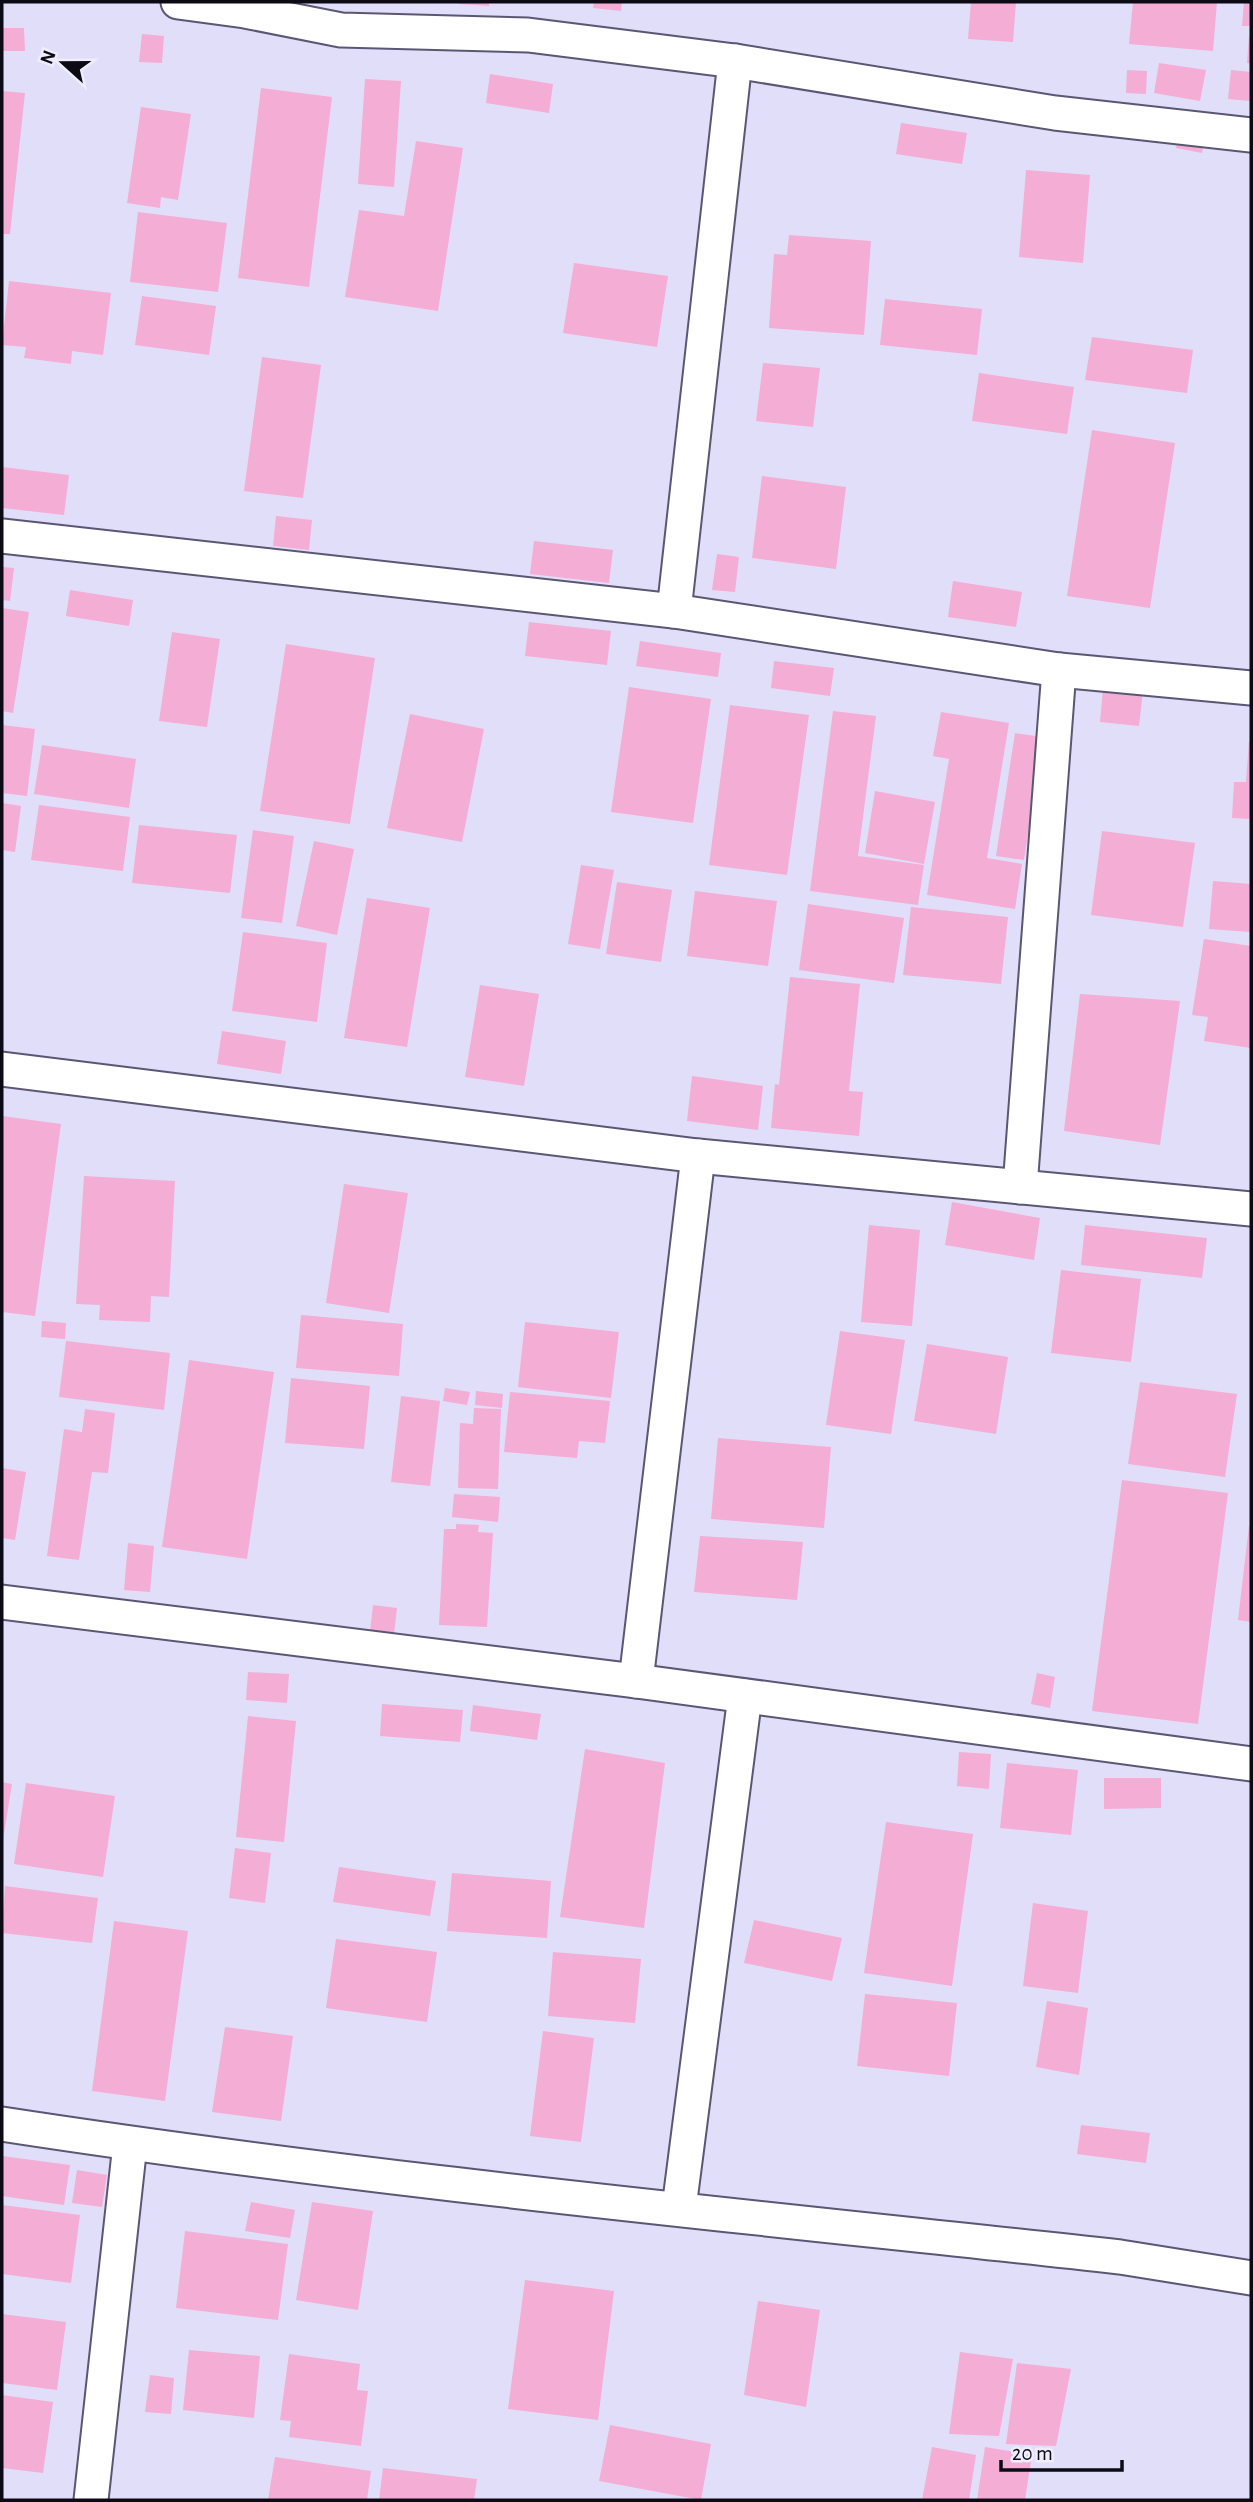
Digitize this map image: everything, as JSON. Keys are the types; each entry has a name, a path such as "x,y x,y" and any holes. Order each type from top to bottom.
{"street":[{"path":"178,2 245,11 341,30 528,35 735,61 1055,113 1251,135"},
{"path":"674,611 735,61"},
{"path":"2,536 674,611 1059,670 1251,688"},
{"path":"1020,1187 1059,670"},
{"path":"2,1069 698,1156 1251,1209"},
{"path":"636,1681 698,1156"},
{"path":"2,1602 636,1681 1251,1763"},
{"path":"679,2208 745,1696"},
{"path":"2,2124 130,2144 329,2169 1121,2257 1251,2278"},
{"path":"90,2500 130,2144"}],"building":[{"path":"489,2 489,6 459,4"},
{"path":"594,2 622,2 621,11 593,8"},
{"path":"971,2 1016,2 1013,42 968,39"},
{"path":"1133,2 1217,2 1213,51 1129,44"},
{"path":"1244,2 1251,2 1251,26 1242,26"},
{"path":"2,28 24,28 25,51 2,51"},
{"path":"142,34 164,36 162,63 139,62"},
{"path":"1249,36 1251,37 1251,64 1247,63"},
{"path":"1159,63 1206,70 1200,101 1154,93"},
{"path":"1127,70 1147,71 1146,94 1126,93"},
{"path":"1231,70 1251,72 1251,101 1228,99"},
{"path":"490,74 553,84 549,113 486,103"},
{"path":"365,79 401,81 394,187 358,184"},
{"path":"261,88 332,97 309,287 238,278"},
{"path":"2,91 25,93 10,234 2,234"},
{"path":"141,107 191,114 178,200 161,197 160,208 127,203"},
{"path":"901,123 967,133 962,164 896,154"},
{"path":"1178,135 1204,140 1202,153 1176,148"},
{"path":"416,141 463,148 438,311 345,297 359,210 404,216"},
{"path":"1026,170 1090,175 1083,263 1019,257"},
{"path":"138,212 227,223 218,292 130,282"},
{"path":"789,235 871,241 864,335 769,328 774,254 787,255"},
{"path":"574,263 668,276 657,347 563,333"},
{"path":"9,281 111,293 103,355 72,351 71,364 24,358 26,347 2,345"},
{"path":"142,296 216,306 209,355 135,345"},
{"path":"885,299 982,309 977,355 880,345"},
{"path":"1092,337 1193,350 1187,393 1085,380"},
{"path":"262,357 321,365 303,498 244,491"},
{"path":"763,363 820,368 813,427 756,421"},
{"path":"979,373 1074,387 1067,434 972,421"},
{"path":"1092,430 1175,443 1150,608 1067,596"},
{"path":"2,467 69,475 64,515 2,508"},
{"path":"762,476 846,487 836,569 752,558"},
{"path":"276,516 312,520 309,550 273,546"},
{"path":"534,541 613,550 609,583 530,574"},
{"path":"717,554 739,557 735,592 712,590"},
{"path":"2,567 14,568 10,601 2,600"},
{"path":"953,581 1022,592 1016,627 948,617"},
{"path":"70,590 133,600 129,626 66,616"},
{"path":"2,608 29,612 13,713 2,711"},
{"path":"529,622 611,631 607,665 525,656"},
{"path":"172,632 220,639 207,727 159,721"},
{"path":"640,641 721,653 718,677 636,666"},
{"path":"286,644 375,658 350,824 260,811"},
{"path":"774,661 834,668 830,696 771,688"},
{"path":"1104,678 1144,682 1139,726 1100,722"},
{"path":"629,687 711,699 693,823 611,812"},
{"path":"730,705 809,715 787,875 709,865"},
{"path":"833,711 876,716 858,856 924,865 918,905 810,891"},
{"path":"941,712 1009,723 987,858 1022,864 1015,909 927,895 949,759 933,756"},
{"path":"410,714 484,729 462,842 387,828"},
{"path":"2,725 35,729 27,796 2,793"},
{"path":"1015,733 1043,737 1024,860 996,856"},
{"path":"1249,741 1251,819 1232,818 1234,782 1246,782"},
{"path":"42,745 136,759 129,808 34,794"},
{"path":"875,791 935,802 924,864 865,853"},
{"path":"2,803 21,806 15,852 2,850"},
{"path":"39,805 130,817 123,871 31,860"},
{"path":"139,825 237,835 230,893 132,883"},
{"path":"253,830 294,836 282,923 241,918"},
{"path":"1102,831 1195,843 1183,927 1091,915"},
{"path":"314,841 354,849 337,935 296,926"},
{"path":"581,865 614,870 600,949 568,944"},
{"path":"1213,881 1251,884 1251,932 1209,929"},
{"path":"617,882 672,890 661,962 606,954"},
{"path":"695,891 777,901 768,966 687,956"},
{"path":"367,898 430,908 407,1047 344,1038"},
{"path":"808,904 904,918 894,983 799,970"},
{"path":"911,907 1008,917 1001,984 903,975"},
{"path":"243,932 327,943 317,1022 232,1011"},
{"path":"1204,939 1251,946 1251,1048 1204,1041 1208,1017 1192,1015"},
{"path":"790,977 860,984 849,1091 863,1092 859,1136 771,1128 775,1084 779,1085"},
{"path":"480,985 539,994 524,1086 465,1077"},
{"path":"1080,994 1180,1001 1160,1145 1064,1131"},
{"path":"222,1031 286,1041 281,1074 217,1064"},
{"path":"692,1076 763,1086 758,1130 687,1121"},
{"path":"2,1116 61,1124 35,1316 2,1312"},
{"path":"84,1176 175,1181 169,1297 151,1296 150,1322 99,1320 100,1305 76,1304"},
{"path":"344,1184 408,1193 389,1313 326,1303"},
{"path":"952,1202 1040,1218 1034,1260 945,1245"},
{"path":"869,1225 920,1230 912,1326 861,1322"},
{"path":"1085,1225 1207,1238 1202,1278 1081,1265"},
{"path":"1061,1270 1141,1279 1131,1362 1051,1353"},
{"path":"301,1315 403,1324 399,1376 296,1368"},
{"path":"42,1321 66,1323 65,1339 41,1337"},
{"path":"525,1322 619,1332 611,1398 518,1387"},
{"path":"840,1331 905,1340 891,1434 826,1425"},
{"path":"66,1341 170,1353 164,1410 59,1397"},
{"path":"927,1344 1008,1357 996,1434 914,1421"},
{"path":"189,1360 274,1372 247,1559 162,1547"},
{"path":"291,1378 370,1386 364,1449 285,1443"},
{"path":"1140,1382 1237,1394 1225,1477 1128,1464"},
{"path":"445,1388 470,1392 467,1405 443,1401"},
{"path":"476,1391 503,1394 502,1408 475,1405"},
{"path":"510,1392 610,1401 605,1443 579,1441 577,1458 504,1452"},
{"path":"401,1396 440,1401 430,1486 391,1482"},
{"path":"474,1408 501,1409 498,1489 458,1488 460,1423 473,1424"},
{"path":"85,1409 115,1413 108,1473 92,1472 79,1560 47,1556 64,1429 82,1432"},
{"path":"718,1438 831,1447 824,1528 711,1519"},
{"path":"2,1468 26,1472 15,1540 2,1538"},
{"path":"1122,1480 1228,1493 1198,1724 1092,1711"},
{"path":"454,1494 500,1497 498,1522 452,1517"},
{"path":"456,1524 479,1525 478,1532 493,1533 487,1627 439,1625 444,1529 456,1529"},
{"path":"1251,1526 1251,1622 1238,1620"},
{"path":"700,1536 803,1542 797,1600 694,1592"},
{"path":"128,1543 154,1546 150,1592 124,1590"},
{"path":"373,1605 397,1608 394,1635 370,1632"},
{"path":"248,1672 289,1674 287,1703 246,1700"},
{"path":"1037,1673 1055,1677 1050,1708 1031,1704"},
{"path":"382,1704 463,1710 460,1742 380,1736"},
{"path":"473,1705 541,1714 537,1740 470,1731"},
{"path":"248,1716 296,1721 284,1842 236,1837"},
{"path":"585,1749 665,1763 644,1928 560,1917"},
{"path":"959,1752 991,1754 989,1789 957,1786"},
{"path":"1007,1763 1078,1770 1071,1835 1000,1828"},
{"path":"1104,1778 1161,1778 1161,1808 1104,1809"},
{"path":"2,1782 12,1784 3,1840 2,1840"},
{"path":"26,1783 115,1796 103,1877 14,1864"},
{"path":"886,1822 973,1834 952,1986 864,1973"},
{"path":"235,1848 271,1853 265,1903 229,1898"},
{"path":"339,1867 436,1881 430,1916 333,1902"},
{"path":"452,1873 551,1881 547,1938 447,1931"},
{"path":"5,1886 98,1898 92,1943 2,1933"},
{"path":"1033,1903 1088,1911 1078,1993 1023,1986"},
{"path":"754,1920 842,1938 832,1981 744,1963"},
{"path":"114,1921 188,1931 165,2101 92,2091"},
{"path":"336,1939 437,1952 427,2022 326,2008"},
{"path":"553,1952 641,1959 635,2023 548,2016"},
{"path":"865,1994 957,2003 949,2076 857,2066"},
{"path":"1047,2001 1088,2008 1079,2075 1036,2067"},
{"path":"225,2027 293,2036 281,2121 212,2112"},
{"path":"543,2031 594,2038 581,2142 530,2136"},
{"path":"1081,2125 1150,2133 1146,2163 1077,2154"},
{"path":"2,2156 70,2165 64,2205 2,2196"},
{"path":"77,2170 107,2175 102,2207 72,2203"},
{"path":"251,2202 295,2210 290,2238 245,2231"},
{"path":"312,2202 373,2211 358,2310 296,2300"},
{"path":"2,2205 80,2215 71,2283 2,2274"},
{"path":"185,2231 288,2244 278,2320 176,2308"},
{"path":"525,2280 614,2291 598,2420 508,2409"},
{"path":"758,2301 820,2310 806,2407 744,2395"},
{"path":"2,2314 66,2322 57,2390 2,2383"},
{"path":"189,2350 260,2356 254,2418 183,2410"},
{"path":"960,2352 1013,2359 999,2436 949,2434"},
{"path":"289,2354 360,2364 357,2390 368,2391 361,2446 289,2437 291,2421 280,2420"},
{"path":"1017,2363 1071,2369 1056,2446 1006,2444"},
{"path":"150,2375 174,2378 171,2414 145,2412"},
{"path":"2,2395 53,2402 43,2473 2,2468"},
{"path":"610,2425 711,2444 701,2500 599,2481"},
{"path":"932,2447 976,2455 969,2500 922,2500"},
{"path":"985,2447 1032,2455 1025,2500 977,2500"},
{"path":"275,2457 371,2471 367,2500 268,2500"},
{"path":"383,2468 477,2479 474,2500 379,2500"}]}
